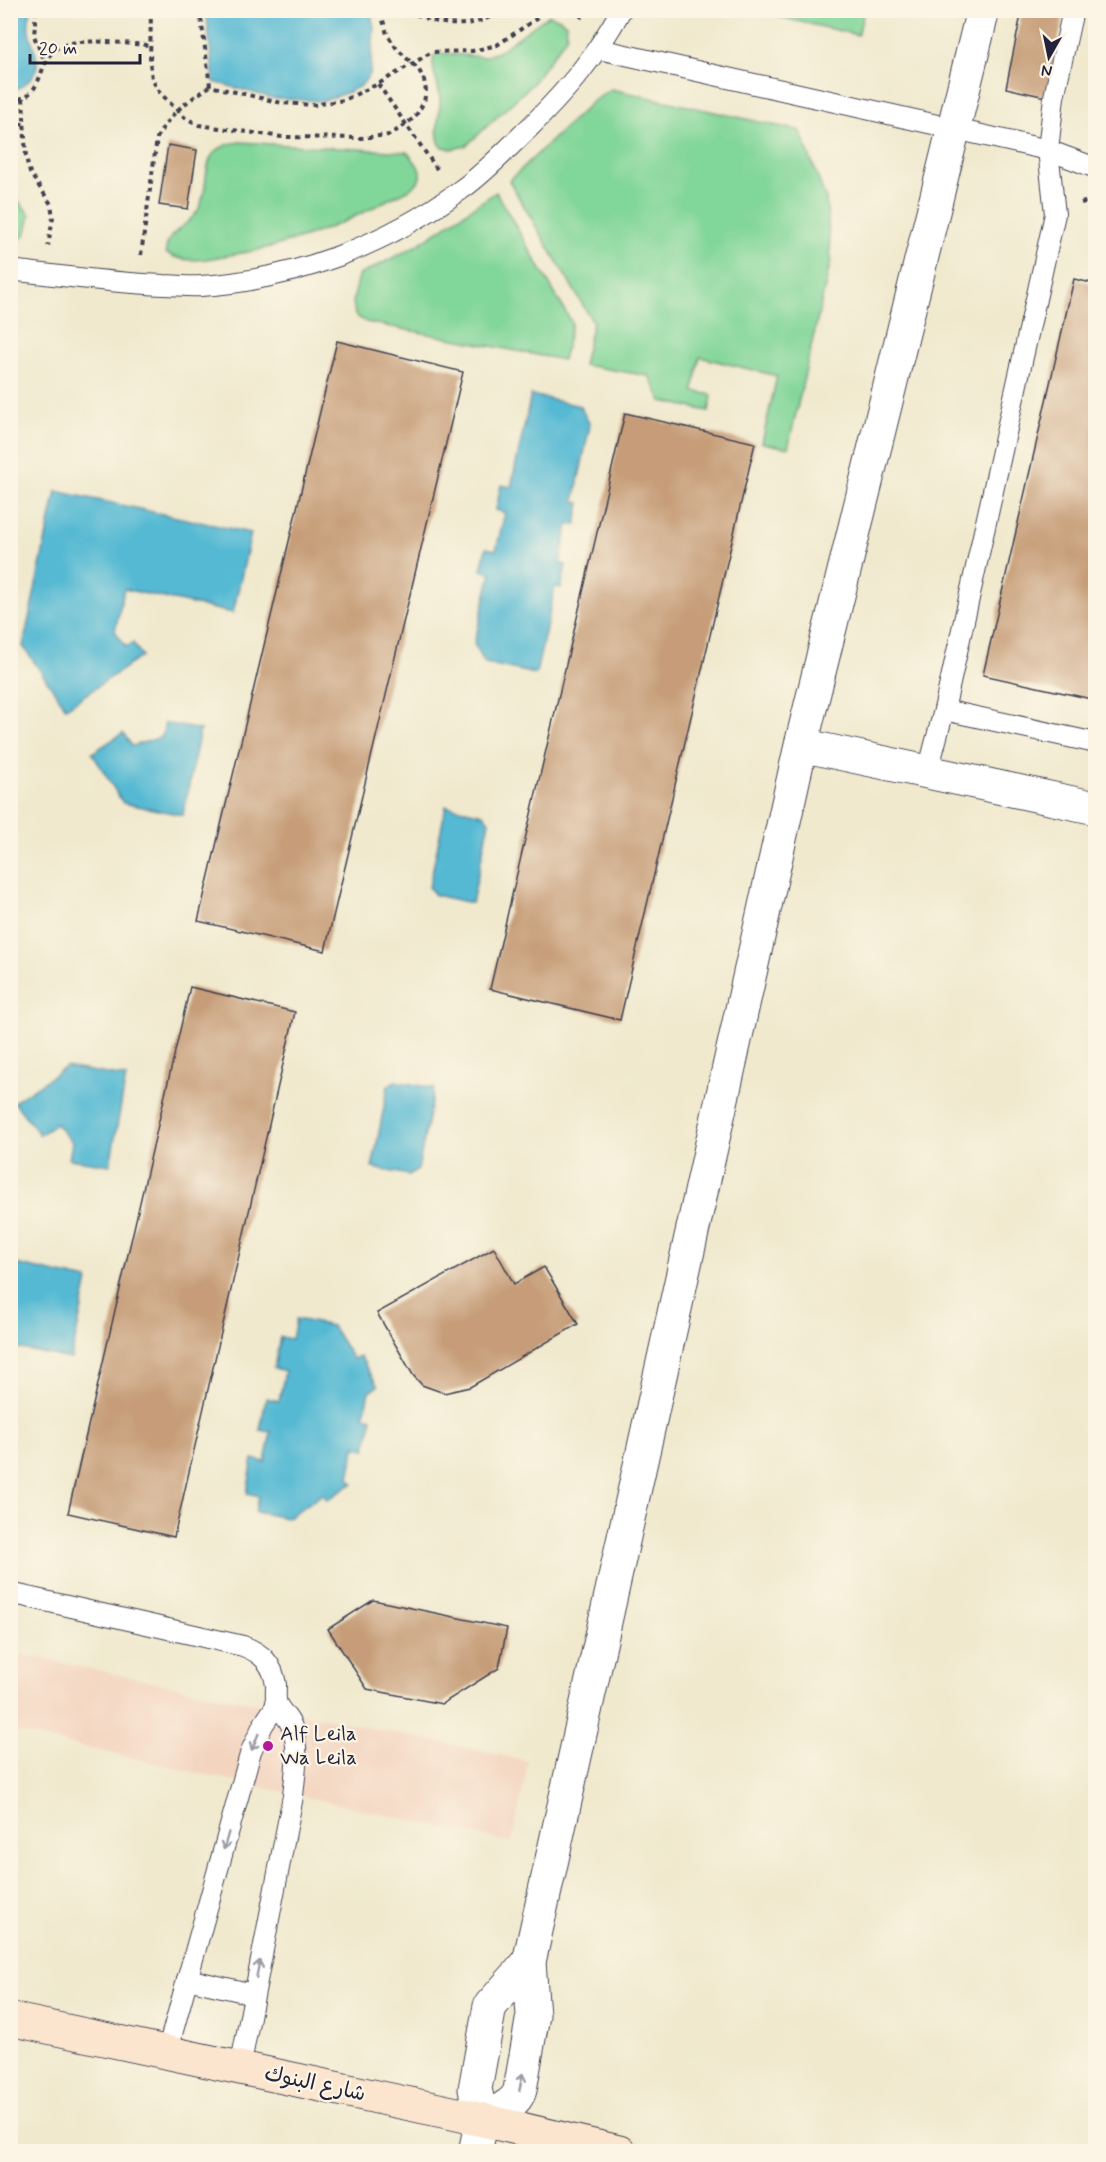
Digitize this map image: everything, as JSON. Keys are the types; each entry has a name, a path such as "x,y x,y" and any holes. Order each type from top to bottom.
{"main road":[{"name":"شارع البنوك","path":"10,2019 619,2151"}],"street":[{"path":"482,2120 514,2101 518,2096 533,2015 529,1962 801,745 983,10"},
{"path":"801,745 1095,808"},
{"path":"475,2151 482,2120 475,2089 490,2007 529,1962"}],"lane":[{"path":"10,270 131,284 200,286 268,277 335,258 398,230 463,188 509,147 563,93 600,49 621,10"},
{"path":"928,771 944,710 1055,214 1048,150 1054,97 1073,10"},
{"path":"600,49 1048,150 1095,168"},
{"path":"944,710 1095,743"},
{"path":"10,1593 243,1646 256,1651 267,1660 274,1673 277,1704 286,1715 292,1728 296,1741 296,1759 292,1796 240,2068"},
{"path":"167,2052 251,1751 263,1725 277,1704"},
{"path":"187,1979 254,1994"}],"path":[{"path":"36,10 34,36 45,63"},
{"path":"151,10 149,45 152,79 160,93 176,111 199,125 282,137 389,135 415,117 424,102 426,91 424,80 387,34 380,10"},
{"path":"200,10 210,86"},
{"path":"408,10 425,20 458,26 485,20 502,10"},
{"path":"141,247 157,138 166,122 176,111 210,86 282,103 313,105 344,100 378,84 432,52 472,51 497,45 536,19 543,10"},
{"path":"572,10 577,14"},
{"path":"10,101 23,98 32,92 39,83 45,63 60,46 81,42 149,45"},
{"path":"378,84 435,165"},
{"path":"23,98 26,158 30,173 51,204 53,217 49,241"},
{"path":"10,124 24,124"}],"shaded area":[{"name":"Alf Leila Wa Leila","path":"11,1652 528,1761 512,1843 11,1731"}],"green space":[{"path":"780,10 864,11 858,35 779,17"},
{"path":"549,15 566,24 567,36 532,84 466,146 451,149 441,146 437,129 440,99 433,67 434,56 438,53 484,57 498,52"},
{"path":"611,89 800,131 826,199 831,260 788,448 762,443 777,376 700,357 693,391 712,395 709,411 662,401 649,376 583,365 593,322 509,181 592,102"},
{"path":"239,142 407,152 417,165 420,176 417,183 410,189 350,219 288,242 267,248 202,259 180,259 166,253 173,234 198,210 205,189 210,159 215,152 225,146"},
{"path":"10,191 30,215 25,235 17,241 11,240"},
{"path":"496,192 572,323 563,360 366,322 355,315 353,301 359,275 414,247"}],"water":[{"path":"11,10 31,11 29,27 37,66 34,75 27,82 11,91"},
{"path":"206,11 371,11 374,30 370,74 361,86 322,101 272,98 214,82"},
{"path":"421,11 492,11 465,19 446,20 428,16"},
{"path":"531,395 580,406 590,425 574,501 580,503 576,525 568,525 560,563 566,565 561,588 555,587 536,674 485,663 474,644 491,573 481,570 486,548 496,550 505,513 496,510 501,485 511,487"},
{"path":"56,491 251,533 233,613 124,589 115,631 126,647 133,643 142,656 66,708 23,646"},
{"path":"165,723 200,730 183,815 123,803 92,753 123,733 132,746 162,737"},
{"path":"446,806 484,814 489,822 472,903 435,895 429,887"},
{"path":"66,1067 126,1077 110,1165 69,1159 72,1142 56,1124 40,1135 14,1102"},
{"path":"395,1081 434,1088 418,1170 409,1175 372,1168 388,1086"},
{"path":"11,1263 88,1280 71,1359 11,1347"},
{"path":"296,1319 332,1326 353,1359 360,1356 378,1386 369,1391 364,1416 372,1418 366,1449 355,1447 349,1478 353,1483 327,1500 323,1494 287,1518 255,1512 259,1496 247,1493 253,1459 265,1462 271,1432 260,1430 266,1398 279,1401 285,1371 274,1368 280,1337 292,1339"}],"building":[{"path":"1022,10 1065,10 1046,97 1006,88"},
{"path":"168,145 197,150 188,209 159,205"},
{"path":"1074,279 1096,284 1096,700 983,675"},
{"path":"337,341 463,372 325,951 198,921"},
{"path":"625,413 755,443 620,1020 490,989"},
{"path":"190,987 295,1012 174,1537 68,1513"},
{"path":"494,1248 514,1284 544,1267 578,1324 470,1387 444,1393 422,1385 413,1375 377,1313"},
{"path":"373,1600 507,1628 499,1668 442,1704 367,1689 328,1629"}],"place":[{"name":"Alf Leila Wa Leila","path":"268,1746"}]}
